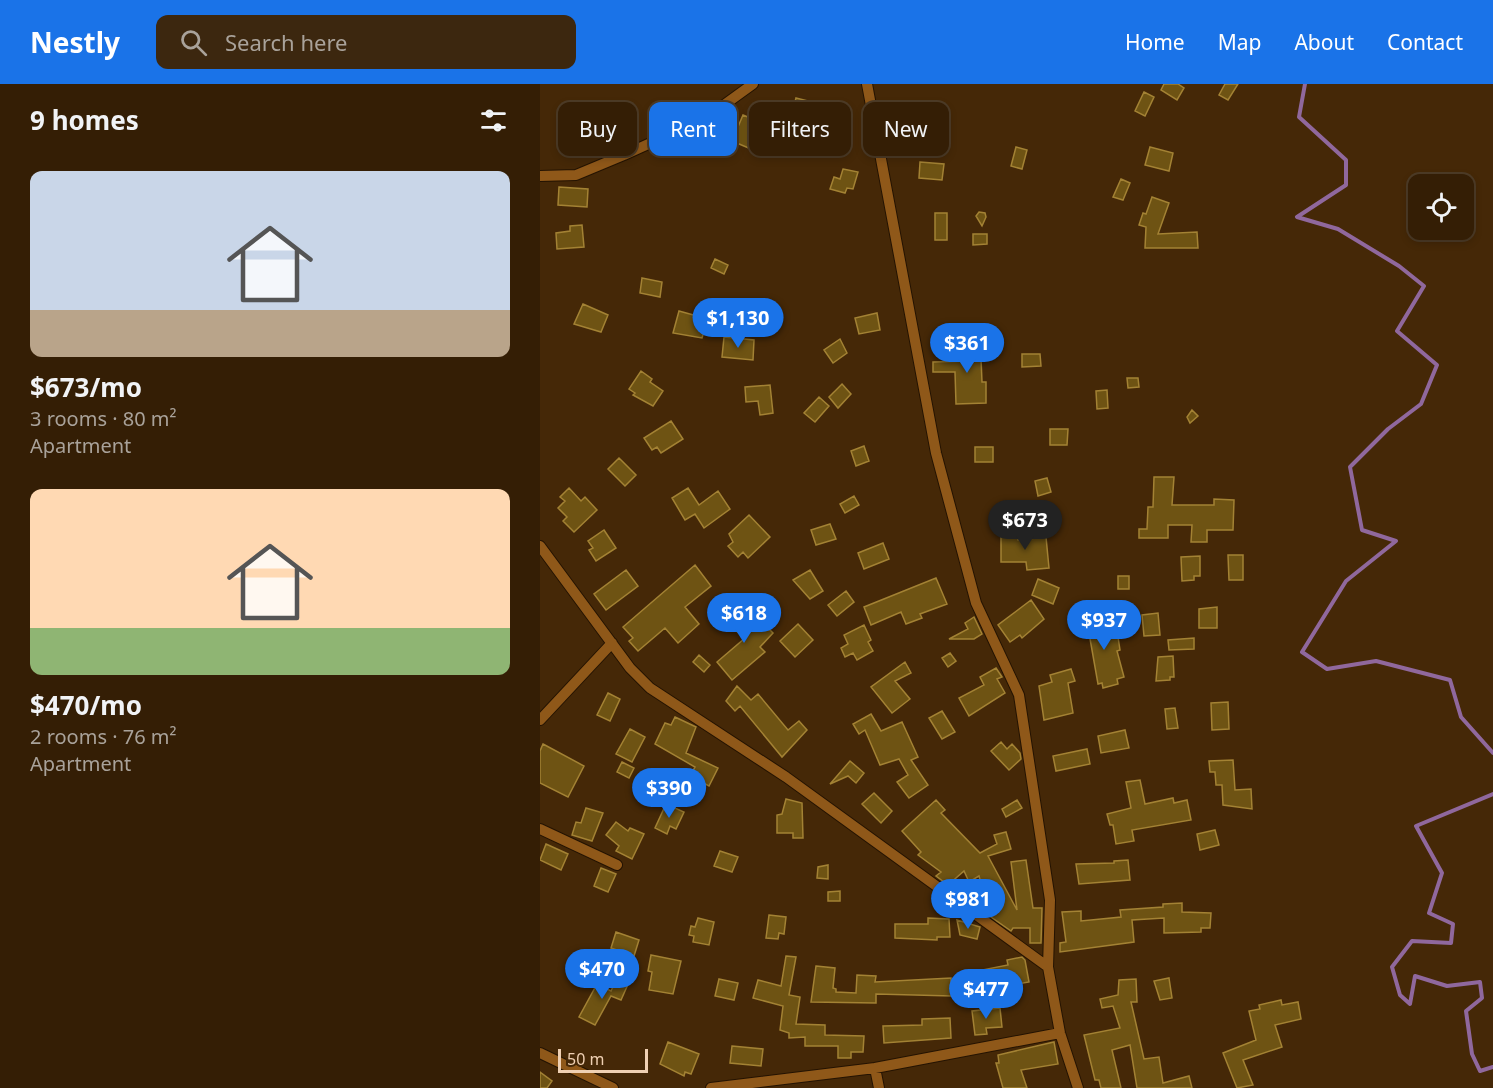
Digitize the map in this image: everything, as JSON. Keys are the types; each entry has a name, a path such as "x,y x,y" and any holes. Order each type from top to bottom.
{"street":[{"path":"540,176 576,176 706,118 741,88 753,84"},
{"path":"865,84 936,453 976,603 1019,695 1050,900 1048,967 1060,1033 1078,1088"},
{"path":"540,546 630,668 650,688 786,777 1048,967"},
{"path":"540,720 612,643"},
{"path":"540,829 617,865"},
{"path":"711,1088 765,1085 874,1068 1060,1033"},
{"path":"540,1053 613,1088"},
{"path":"874,1068 879,1088"}],"building":[{"path":"1164,84 1178,84 1184,88 1177,100 1161,90"},
{"path":"1225,84 1238,84 1228,100 1219,95"},
{"path":"1144,92 1154,97 1145,116 1135,111"},
{"path":"796,98 812,102 795,102"},
{"path":"743,115 749,118 749,148 737,143 737,129"},
{"path":"1016,147 1027,150 1022,169 1011,166"},
{"path":"1150,147 1173,153 1169,171 1145,165"},
{"path":"920,162 944,164 942,180 919,178"},
{"path":"843,169 858,172 853,189 847,188 845,193 830,189 834,177 840,179"},
{"path":"1121,179 1130,183 1123,200 1113,197"},
{"path":"559,187 588,189 587,207 558,205"},
{"path":"1152,197 1169,203 1158,234 1197,232 1198,248 1145,248 1146,227 1139,225"},
{"path":"979,212 985,213 986,217 982,226 976,216"},
{"path":"935,213 947,213 947,240 935,240"},
{"path":"582,225 584,247 557,249 556,233 570,231 570,226"},
{"path":"973,234 987,234 987,244 973,245"},
{"path":"715,259 728,265 724,274 711,268"},
{"path":"642,278 662,282 660,297 640,293"},
{"path":"583,304 608,315 601,332 574,324"},
{"path":"679,311 708,319 702,338 673,333"},
{"path":"877,313 880,330 859,334 855,318"},
{"path":"980,335 982,382 986,382 986,403 956,404 955,372 933,372 933,362 969,361 966,337"},
{"path":"724,337 754,340 753,360 722,357"},
{"path":"840,339 847,353 833,363 824,350"},
{"path":"1022,354 1040,354 1041,366 1022,367"},
{"path":"641,371 652,379 650,382 663,391 653,406 633,395 635,393 629,389"},
{"path":"1127,378 1138,378 1139,387 1128,388"},
{"path":"842,384 851,394 838,408 829,397"},
{"path":"770,385 773,413 760,415 758,401 746,402 745,387"},
{"path":"1107,390 1108,408 1097,409 1096,391"},
{"path":"819,397 829,406 815,422 804,413"},
{"path":"1192,410 1198,416 1190,423 1187,417"},
{"path":"671,421 683,439 661,453 657,447 652,450 644,438"},
{"path":"1050,429 1068,429 1067,445 1050,445"},
{"path":"864,446 869,461 856,466 851,451"},
{"path":"975,447 993,447 993,462 975,462"},
{"path":"619,458 636,475 625,486 608,469"},
{"path":"1154,477 1174,477 1172,505 1214,505 1214,499 1234,500 1233,530 1207,530 1207,542 1191,542 1192,525 1168,525 1168,538 1139,538 1139,529 1147,529 1148,507 1153,507"},
{"path":"1047,478 1051,492 1038,496 1035,481"},
{"path":"569,488 581,501 585,497 597,510 574,532 563,521 567,517 558,508 565,501 560,497"},
{"path":"688,488 699,505 718,491 730,509 704,528 695,514 685,520 672,498"},
{"path":"854,496 859,505 845,513 840,504"},
{"path":"749,515 770,537 748,558 743,552 738,557 728,546 733,542 729,534"},
{"path":"830,524 836,539 816,545 811,530"},
{"path":"604,530 616,548 596,561 589,550 593,548 588,541"},
{"path":"1001,533 1018,533 1018,540 1046,537 1049,568 1027,570 1026,562 1001,562"},
{"path":"883,543 889,559 864,569 858,553"},
{"path":"1228,555 1243,555 1243,580 1229,580"},
{"path":"1200,556 1200,576 1194,576 1194,580 1182,581 1181,557"},
{"path":"695,565 711,586 685,607 699,624 678,643 665,628 638,651 629,641 633,638 623,627"},
{"path":"626,570 638,586 606,610 594,594"},
{"path":"810,570 823,591 810,599 793,580"},
{"path":"1118,576 1129,576 1129,589 1118,589"},
{"path":"936,578 947,604 920,614 922,618 906,624 901,612 871,625 864,607"},
{"path":"1038,579 1059,588 1053,604 1032,595"},
{"path":"846,591 854,602 837,616 828,605"},
{"path":"1031,600 1044,619 1022,638 1020,635 1010,642 998,625"},
{"path":"1217,607 1217,628 1199,628 1199,609"},
{"path":"731,609 739,615 742,612 758,625 762,622 773,633 760,647 765,652 732,680 717,662 745,638 722,620"},
{"path":"1158,613 1160,635 1144,636 1142,615"},
{"path":"1106,615 1111,638 1118,637 1120,650 1117,651 1124,677 1117,679 1118,684 1103,688 1102,683 1098,684 1089,633 1084,634 1081,621"},
{"path":"974,617 982,634 974,639 949,639 968,629 965,623"},
{"path":"798,624 813,640 795,657 780,641"},
{"path":"864,625 873,651 857,660 853,653 845,657 841,648 848,644 844,635"},
{"path":"1194,638 1194,649 1169,650 1168,640"},
{"path":"950,653 956,661 948,667 942,658"},
{"path":"699,655 710,665 704,672 693,662"},
{"path":"1173,656 1174,677 1170,677 1170,680 1156,681 1158,657"},
{"path":"905,662 911,673 895,681 910,699 892,713 871,687"},
{"path":"996,668 1002,677 997,679 1005,693 969,716 959,698 984,685 980,677"},
{"path":"1071,669 1075,681 1068,683 1073,713 1044,720 1039,686 1052,682 1050,675"},
{"path":"737,686 751,700 758,694 788,730 799,721 807,730 782,757 740,706 735,711 726,701"},
{"path":"608,693 620,699 610,721 597,715"},
{"path":"1228,702 1229,729 1212,730 1211,703"},
{"path":"1175,708 1178,728 1167,729 1165,709"},
{"path":"942,711 955,732 942,739 929,718"},
{"path":"871,714 881,731 902,722 918,757 911,760 928,785 909,798 897,782 908,775 899,759 880,765 865,730 859,734 853,724"},
{"path":"675,717 696,727 686,753 718,768 709,786 690,776 695,767 655,744 665,723 671,725"},
{"path":"630,729 645,737 632,762 616,754"},
{"path":"1125,730 1129,748 1101,753 1098,736"},
{"path":"1001,742 1007,749 1012,744 1020,753 1021,759 1009,770 991,751"},
{"path":"543,744 584,766 568,797 540,783 540,751"},
{"path":"1087,749 1090,764 1056,771 1053,756"},
{"path":"1233,760 1235,790 1251,789 1252,809 1223,805 1222,785 1216,785 1215,772 1210,772 1209,761"},
{"path":"850,761 864,773 856,783 848,776 830,784"},
{"path":"622,762 634,768 629,778 617,772"},
{"path":"1140,780 1145,804 1173,798 1174,803 1187,800 1191,820 1132,830 1134,841 1116,844 1113,825 1110,825 1107,814 1131,808 1126,782"},
{"path":"874,793 892,811 881,823 862,804"},
{"path":"786,799 802,803 803,838 793,838 793,833 777,833 777,815 782,814"},
{"path":"936,800 945,810 941,813 980,853 997,844 994,835 1006,832 1011,849 988,856 1017,910 1011,862 1026,860 1033,908 1042,908 1041,943 1030,943 1030,928 1013,928 1011,931 991,917 979,876 969,882 964,871 948,885 936,876 941,872 918,855 921,852 902,831"},
{"path":"1017,800 1022,808 1006,817 1002,809"},
{"path":"666,804 684,812 676,829 670,826 667,834 655,828"},
{"path":"586,808 603,813 592,841 572,835 576,822 581,823"},
{"path":"616,822 628,831 630,828 644,834 632,859 616,851 619,846 606,835"},
{"path":"1215,830 1219,845 1200,850 1197,834"},
{"path":"546,844 568,854 561,870 540,860"},
{"path":"720,851 738,857 732,872 714,866"},
{"path":"1128,860 1130,880 1079,884 1076,864 1114,863 1114,861"},
{"path":"828,865 828,879 817,878 818,867"},
{"path":"601,868 616,874 608,892 594,886"},
{"path":"840,891 840,901 828,901 828,892"},
{"path":"1182,903 1182,912 1211,913 1210,928 1201,928 1201,932 1164,933 1164,918 1132,920 1134,942 1060,952 1060,943 1066,942 1062,912 1081,911 1081,921 1121,917 1120,910 1163,907 1163,904"},
{"path":"769,915 786,917 784,934 779,933 778,939 766,938"},
{"path":"698,918 714,922 709,945 693,942 694,936 689,935 691,926 695,927"},
{"path":"928,918 949,919 950,937 937,937 937,940 895,938 895,924 928,924"},
{"path":"957,920 980,927 977,939 960,935"},
{"path":"616,932 639,940 634,956 611,948"},
{"path":"651,955 681,961 673,994 649,990 652,972 648,971"},
{"path":"786,956 796,957 789,995 800,997 796,1024 825,1025 825,1035 864,1036 863,1052 851,1052 851,1058 838,1058 838,1046 805,1046 805,1037 789,1038 789,1033 780,1030 783,1006 753,998 758,980 781,986"},
{"path":"1022,957 1025,960 1029,982 1012,985 1012,982 970,989 967,973 1008,965 1007,960"},
{"path":"816,966 835,968 833,988 836,992 856,993 857,975 876,976 875,982 951,978 952,996 876,994 876,1003 811,1002"},
{"path":"617,978 629,982 621,1000 611,996 595,1025 579,1017 597,984 611,991"},
{"path":"1169,978 1172,998 1160,1000 1154,981"},
{"path":"719,979 738,983 734,1000 715,996"},
{"path":"1136,979 1137,1002 1131,1002 1144,1059 1159,1057 1163,1083 1189,1076 1192,1088 1137,1088 1130,1045 1112,1050 1121,1088 1101,1088 1099,1080 1095,1080 1084,1035 1120,1028 1113,1006 1102,1008 1100,999 1118,995 1119,980"},
{"path":"1281,1000 1282,1005 1298,1002 1301,1019 1275,1025 1282,1047 1243,1060 1253,1085 1237,1088 1223,1053 1256,1040 1249,1011 1260,1009 1259,1005"},
{"path":"1000,1008 1002,1027 986,1028 987,1034 975,1035 972,1011"},
{"path":"950,1018 951,1038 884,1043 883,1026 922,1025 922,1019"},
{"path":"668,1042 699,1054 691,1074 685,1072 684,1076 660,1064"},
{"path":"1054,1042 1058,1064 1021,1070 1027,1088 1003,1088 996,1063 999,1063 998,1055"},
{"path":"732,1046 763,1049 761,1066 730,1063"},
{"path":"540,1072 552,1081 547,1088 540,1088"}],"waterway":[{"path":"1305,84 1299,117 1346,160 1346,185 1297,217 1338,229 1399,266 1424,286 1397,331 1437,365 1421,404 1388,429 1350,467 1362,530 1396,541 1346,581 1302,652 1327,669 1376,661 1450,680 1461,717 1493,753"},
{"path":"1493,794 1416,826 1442,873 1429,913 1453,924 1451,943 1412,941 1392,967 1400,995 1410,1004 1415,976 1447,986 1480,982 1482,998 1466,1011 1472,1054 1480,1071 1493,1067"}]}
